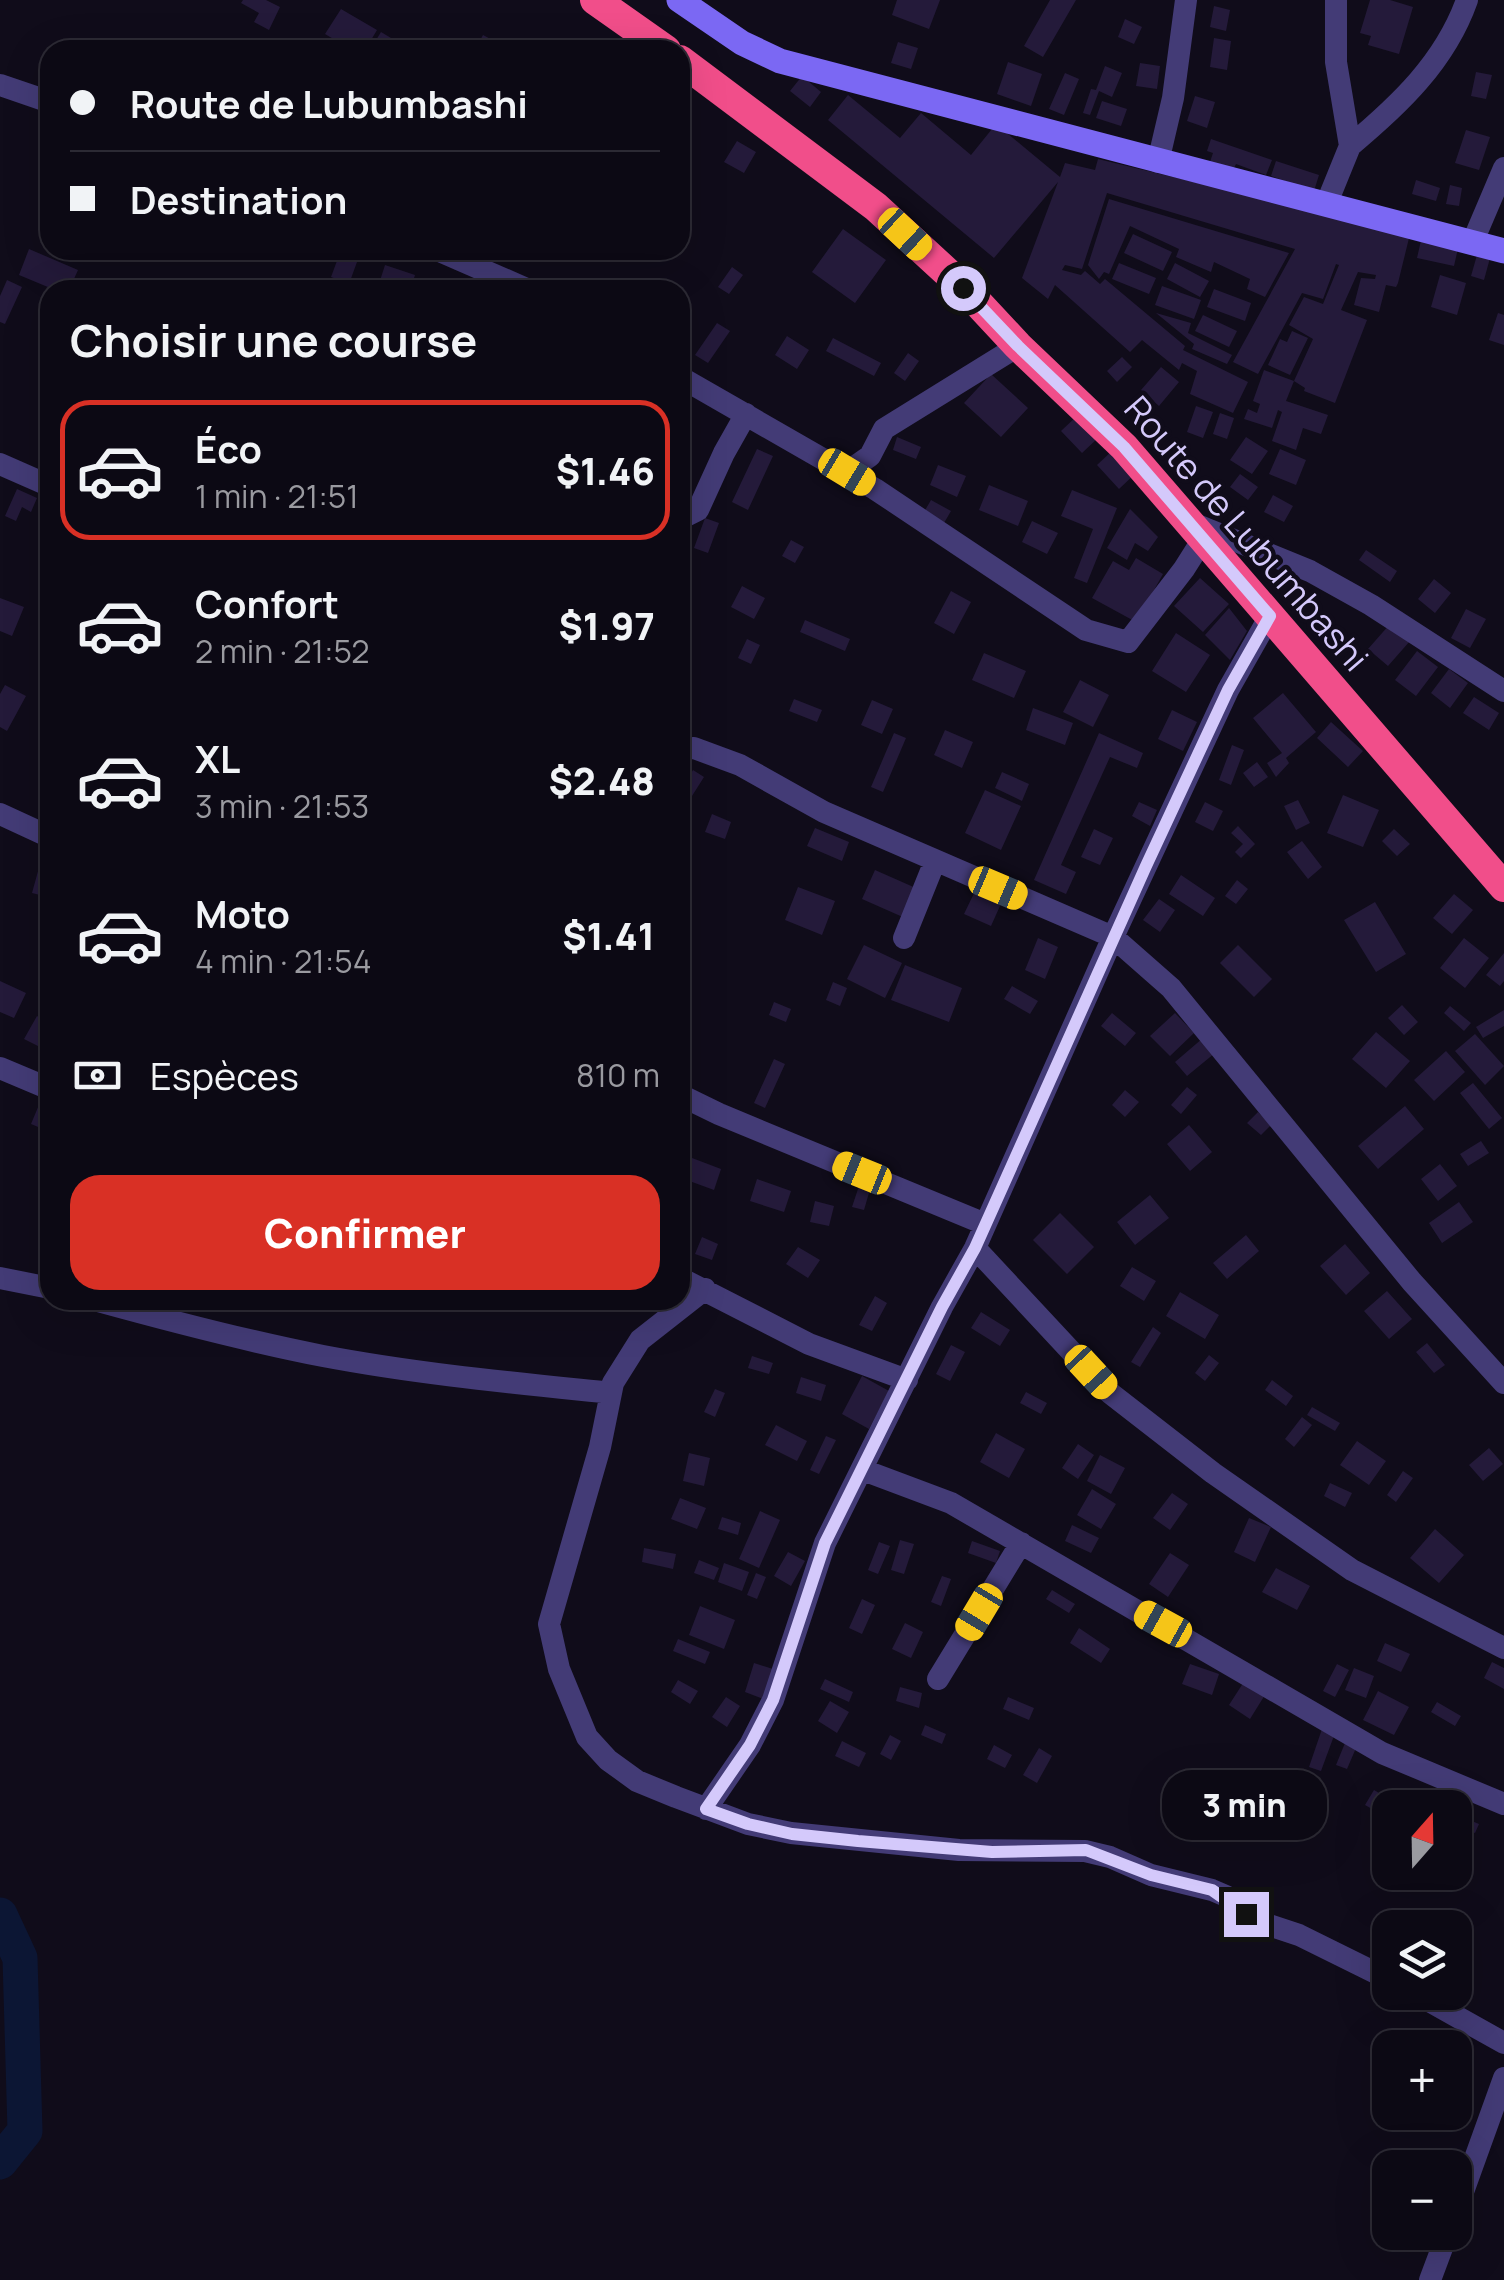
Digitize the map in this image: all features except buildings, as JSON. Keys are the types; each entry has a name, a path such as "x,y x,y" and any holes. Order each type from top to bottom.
{"highway":[{"path":"595,0 652,40"},
{"name":"Route de Lubumbashi","path":"690,68 876,207 1124,447 1504,887"}],"street":[{"path":"679,0 742,44 780,61 1504,251"},
{"path":"1158,162 1173,98 1186,0"},
{"path":"1336,0 1336,62 1350,146"},
{"path":"1326,204 1350,146 1405,100 1450,38 1466,0"},
{"path":"0,86 40,99"},
{"path":"1472,241 1504,168"},
{"path":"460,260 506,280"},
{"path":"847,472 870,456 884,429 1018,346"},
{"path":"690,382 847,472 1086,630 1128,642 1196,530 1310,571 1371,604 1504,691"},
{"path":"690,514 698,510 746,414"},
{"path":"0,464 40,482"},
{"path":"706,1809 750,1745 773,1700 825,1543 975,1248 1112,937 1228,690 1270,616"},
{"path":"690,748 740,765 824,812 1112,937 1171,988 1412,1282 1504,1383"},
{"path":"0,814 40,833"},
{"path":"904,938 935,861"},
{"path":"0,1068 40,1084"},
{"path":"690,1100 986,1224"},
{"path":"975,1248 1110,1393 1212,1472 1352,1570 1504,1648"},
{"path":"0,1278 40,1286"},
{"path":"690,1283 810,1344 907,1380"},
{"path":"690,1300 704,1289"},
{"path":"131,1310 324,1356 475,1379 611,1393"},
{"path":"678,1310 640,1340 626,1359 611,1393 600,1447 549,1624 552,1643 586,1737 608,1760 637,1781 706,1809 792,1834 992,1852 1086,1850 1151,1875 1212,1890 1256,1920 1372,1971"},
{"path":"863,1470 952,1503 1382,1752 1504,1804"},
{"path":"938,1679 1021,1543"},
{"path":"1445,2010 1504,2043"},
{"path":"1472,2167 1504,2078"},
{"path":"1430,2280 1441,2250"}],"waterway":[{"path":"0,1915 20,1958 25,2131 0,2162"}],"route":[{"path":"963,288 1124,447 1270,616 1228,690 1112,937 975,1248 825,1543 773,1700 750,1745 706,1809 792,1834 992,1852 1086,1850 1151,1875 1212,1890 1226,1896 1246,1914"}]}
